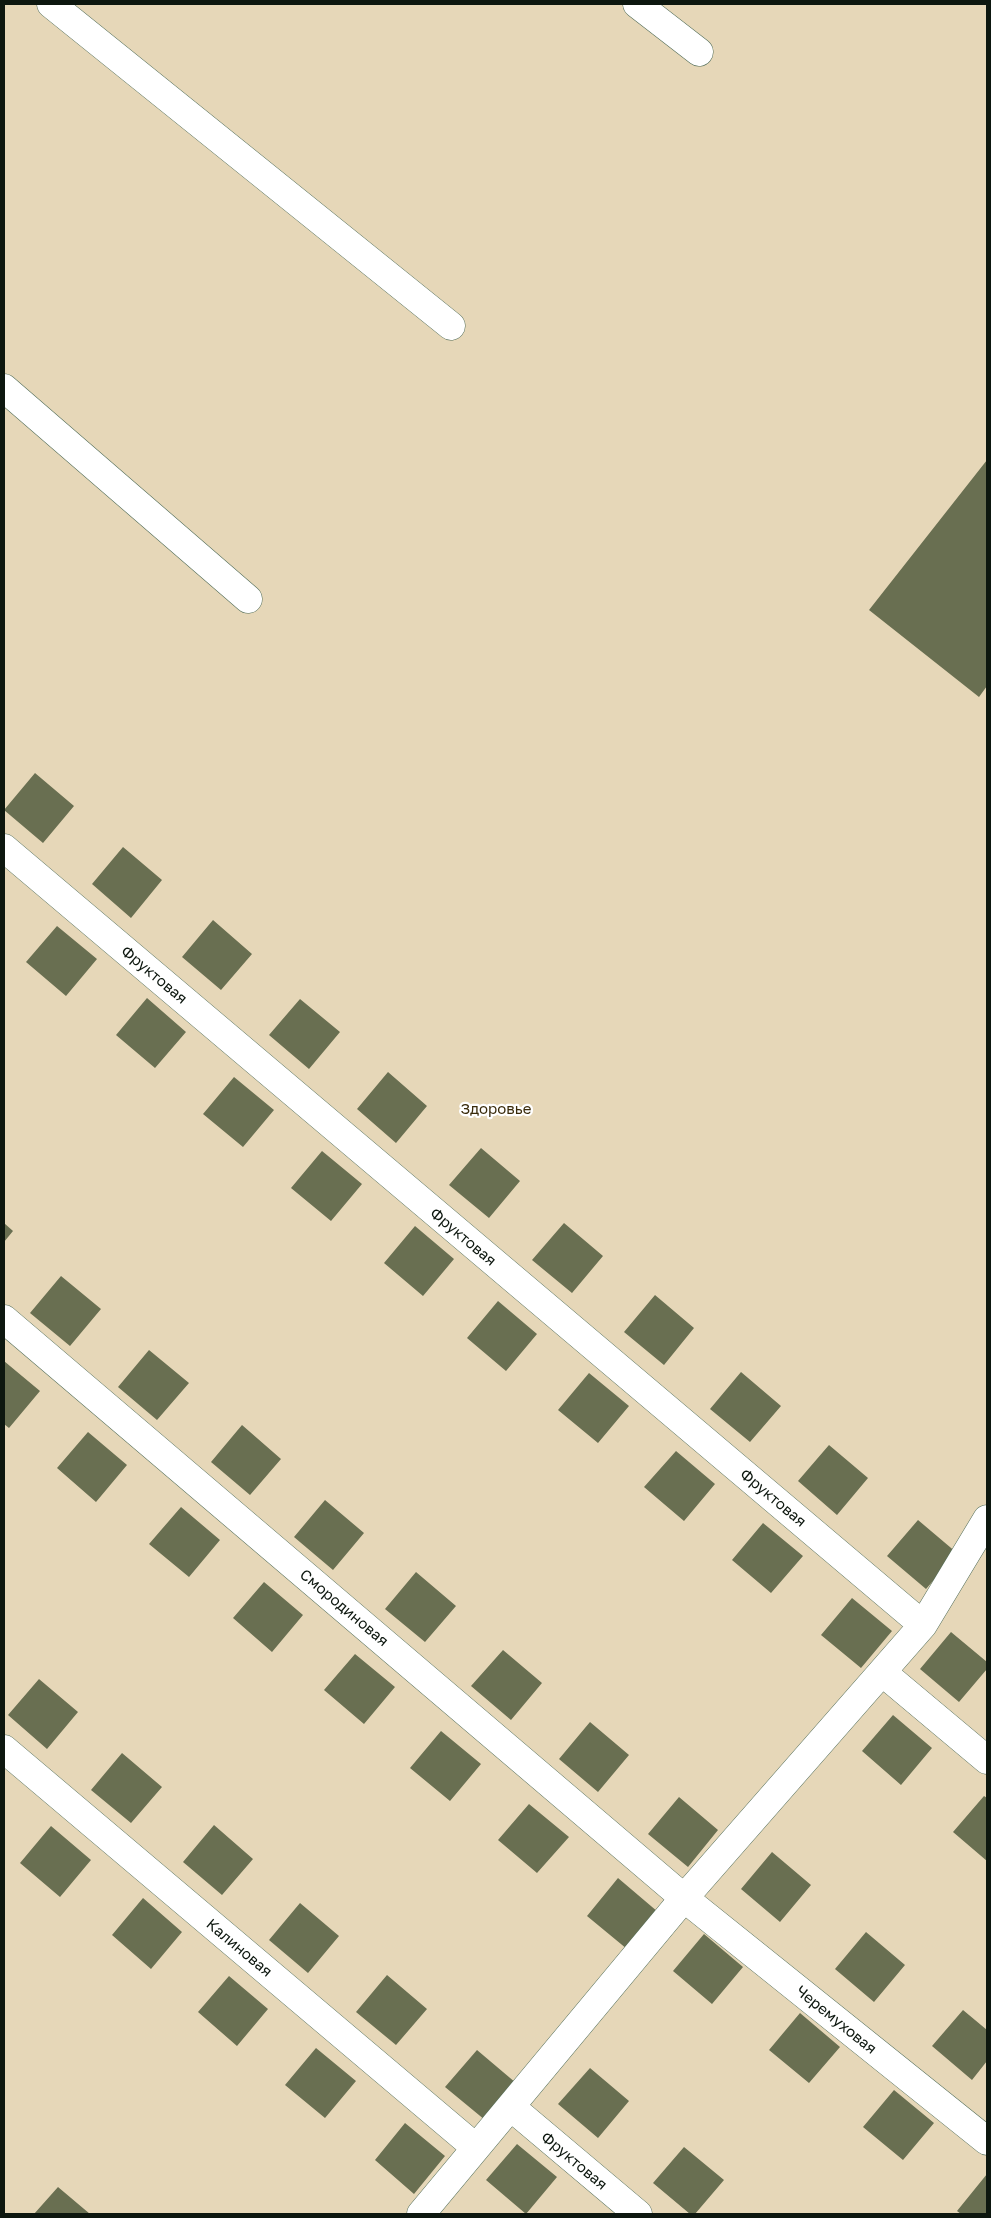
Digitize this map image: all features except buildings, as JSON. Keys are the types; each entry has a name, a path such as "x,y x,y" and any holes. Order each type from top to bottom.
{"street":[{"path":"51,4 451,326"},
{"path":"637,4 699,52"},
{"path":"4,388 248,600"},
{"name":"Фруктовая","path":"4,848 923,1625"},
{"name":"Смородиновая","path":"4,1319 684,1898"},
{"path":"422,2214 475,2147 511,2107 684,1898 923,1625 987,1519"},
{"path":"882,1672 987,1760"},
{"name":"Калиновая","path":"4,1749 475,2147"},
{"name":"Черемуховая","path":"684,1898 987,2141"},
{"name":"Фруктовая","path":"511,2107 638,2214"}],"green space":[{"name":"Здоровье","path":"4,4 987,4 987,2214 4,2214"}]}
